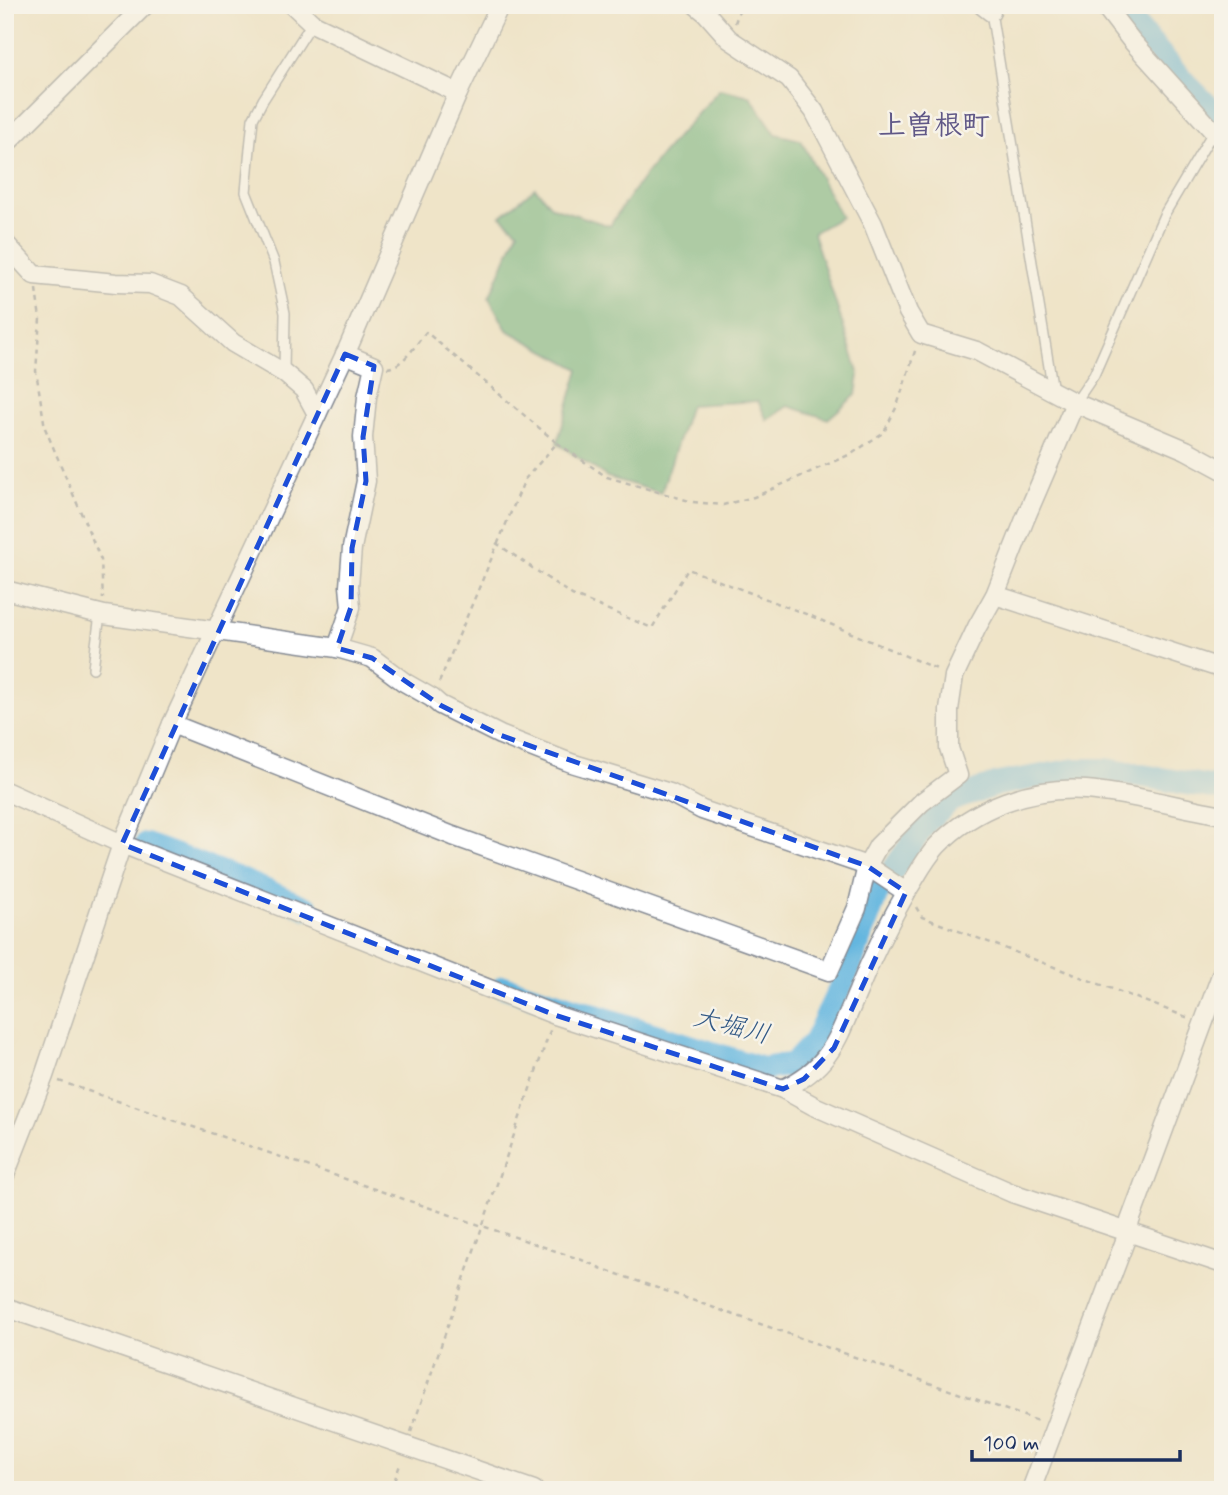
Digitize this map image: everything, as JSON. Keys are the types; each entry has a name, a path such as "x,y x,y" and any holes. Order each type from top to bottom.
{"street":[{"path":"5,145 145,5"},
{"path":"293,5 312,23 458,93"},
{"path":"5,1175 44,1076 122,844 172,724 345,354 458,93 500,5"},
{"path":"696,5 729,39 789,79 814,111 873,224 908,312 921,334 977,351 1075,403 1186,450 1223,470"},
{"path":"1104,5 1131,40 1218,137"},
{"path":"5,243 34,275 150,284 181,296 233,343 284,373 304,390 317,414"},
{"path":"337,648 351,607 349,586 352,548 366,481 363,437 367,397 374,366 345,354"},
{"path":"172,724 453,836 829,971 857,908 867,866 878,846 922,802 958,775 949,748 949,710 954,677 977,626 995,596 1075,403"},
{"path":"5,590 102,615 337,648 372,658 440,705 500,735 571,763 670,793 702,810 867,866 906,892"},
{"path":"995,596 1223,669"},
{"path":"783,1089 804,1079 834,1048 877,946 906,892 936,847 958,828 985,811 1037,792 1084,790 1223,816"},
{"path":"5,791 122,844 555,1015 783,1089 814,1106 1001,1188 1223,1264"},
{"path":"1031,1490 1223,970"},
{"path":"5,1307 534,1490"}],"lane":[{"path":"990,8 1053,391"},
{"path":"284,373 285,313 274,262 246,192 253,119 312,23"},
{"path":"1075,403 1094,375 1164,215 1218,137"},
{"path":"93,668 102,615"}],"path":[{"path":"34,275 40,319 36,371 45,428 101,560 102,615"},
{"path":"374,366 392,368 399,364 426,332 557,443 607,477 693,502 723,505 754,497 853,453 884,432 898,406 921,334"},
{"path":"432,698 525,479 557,443"},
{"path":"496,543 572,595 652,628 688,569 811,616 954,677"},
{"path":"906,892 922,917 1203,1024"},
{"path":"391,1490 555,1015"},
{"path":"44,1076 582,1260 1054,1426"}],"highlighted area":[{"path":"345,354 374,366 363,437 366,481 352,548 351,607 337,648 372,658 440,705 500,735 867,866 906,892 834,1048 804,1079 783,1089 555,1015 122,844"}],"green space":[{"path":"720,89 750,96 776,134 801,140 841,217 813,233 859,375 856,395 828,419 788,406 767,420 758,401 690,405 661,493 607,477 557,443 579,369 507,330 489,298 518,231 501,216 535,188 552,207 610,226 647,172"}],"waterway":[{"path":"1118,5 1185,83 1223,121"},
{"name":"大堀川","path":"504,987 762,1069 794,1064 815,1041 848,971 876,895 928,820 951,800 998,784 1075,770 1106,770 1223,789"},
{"name":"大堀川","path":"146,845 236,878 308,909"}],"district":[{"name":"上曽根町","path":"934,124"}]}
